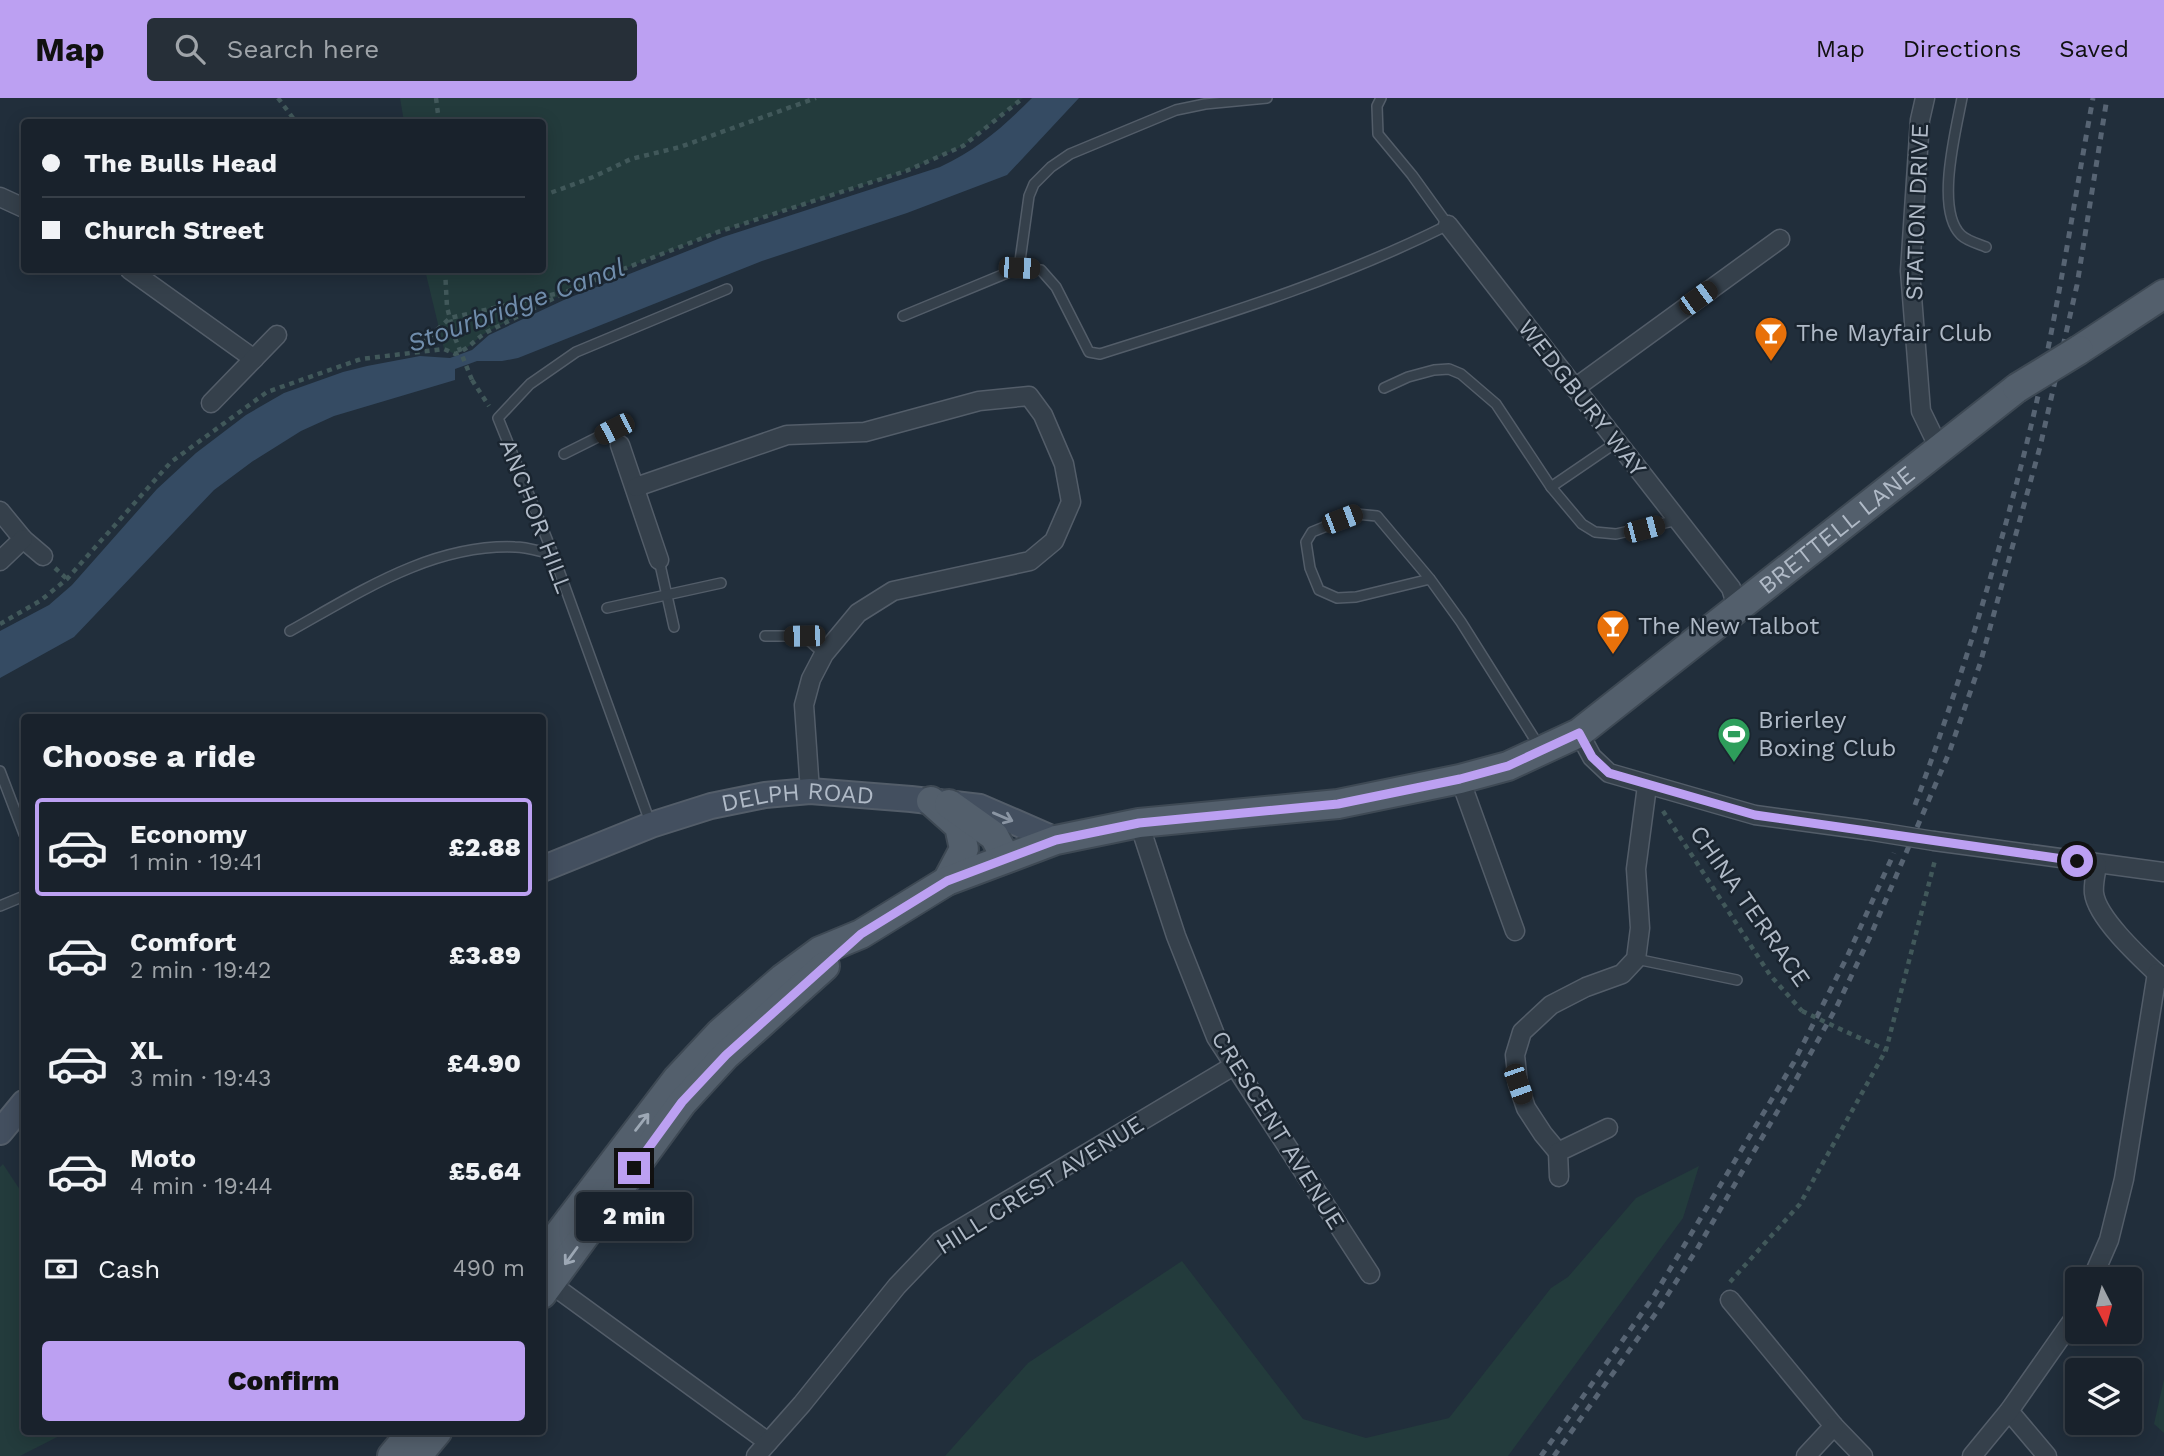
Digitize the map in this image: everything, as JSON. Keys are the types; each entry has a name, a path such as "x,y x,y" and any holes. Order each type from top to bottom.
{"main road":[{"name":"BRETTELL LANE","path":"861,934 947,881 1056,840 1139,823 1338,804 1460,779 1508,766 1579,733 2017,388 2164,294"},
{"name":"DELPH ROAD","path":"546,867 651,825 711,806 765,795 810,791 980,807 1056,840"},
{"path":"940,802 994,836 1006,858"},
{"path":"940,802 959,826 964,849 947,881"},
{"path":"546,1251 677,1079 720,1033 782,979 820,951 861,934"},
{"path":"547,1289 682,1102 726,1055 861,934"},
{"path":"0,1132 21,1107"},
{"path":"392,1456 410,1435"},
{"path":"417,1456 434,1435"}],"street":[{"name":"STATION DRIVE","path":"1925,98 1920,120 1910,271 1921,411 1939,448"},
{"path":"0,197 21,207"},
{"name":"WEDGBURY WAY","path":"1448,225 1731,588 1737,607"},
{"path":"1574,388 1780,239"},
{"path":"134,273 254,359"},
{"path":"211,403 277,335"},
{"path":"636,487 787,435 864,432 979,401 1028,396 1043,415 1064,464 1071,502 1054,541 1030,561 893,591 858,613 824,654 811,678 804,705 810,791"},
{"path":"620,445 659,561"},
{"path":"0,511 23,539 43,556"},
{"path":"0,561 23,539"},
{"path":"1579,733 1592,757 1609,773 1755,815 2035,853 2098,865 2164,872"},
{"path":"1460,779 1515,931"},
{"path":"1559,1177 1558,1152 1526,1108 1518,1084 1515,1055 1522,1032 1551,1004 1622,974 1636,959 1640,928 1636,869 1647,786"},
{"name":"CRESCENT AVENUE","path":"1139,823 1176,936 1216,1037 1370,1274"},
{"path":"2097,1267 2109,1240 2124,1179 2160,976 2120,936 2104,914 2094,894 2098,865"},
{"name":"HILL CREST AVENUE","path":"762,1449 897,1286 940,1241 1235,1065"},
{"path":"1558,1152 1608,1128"},
{"path":"547,1289 762,1449"},
{"path":"1730,1300 1834,1426 1863,1456"},
{"path":"1972,1456 2009,1411 2065,1331"},
{"path":"2009,1411 2047,1456"},
{"path":"1806,1456 1834,1426"}],"lane":[{"path":"1019,268 1029,196 1034,184 1051,167 1070,154 1175,110 1266,98"},
{"path":"903,316 1019,268 1041,270 1056,287 1089,352 1100,354 1274,299 1372,262 1448,225 1378,134 1377,106 1380,98"},
{"path":"1962,98 1951,155 1948,197 1951,216 1961,235 1986,247"},
{"name":"ANCHOR HILL","path":"651,825 553,554 498,418 530,384 576,352 727,289"},
{"path":"1384,388 1408,377 1434,370 1448,369 1461,374 1496,404 1550,487 1582,524 1595,532 1616,534 1678,520"},
{"path":"564,454 614,429 620,445"},
{"path":"1550,487 1617,442"},
{"path":"1430,579 1356,597 1337,597 1319,590 1310,568 1306,542 1312,531 1356,514 1377,516 1430,579 1461,622 1541,751"},
{"path":"290,631 386,578 439,557 485,548 518,547 553,554"},
{"path":"659,561 674,627"},
{"path":"607,608 721,583"},
{"path":"765,636 804,636 824,654"},
{"path":"0,771 21,826"},
{"path":"0,906 21,897"},
{"path":"1636,959 1737,980"}],"path":[{"path":"278,98 294,119"},
{"path":"436,98 439,119"},
{"path":"546,194 593,177 631,159 680,147 816,98"},
{"path":"0,624 40,601 67,579 171,462 267,392 361,359 444,348 455,354 468,349 475,339 487,332 570,290 718,232 906,171 963,146 1023,98"},
{"path":"444,273 445,295 455,338 472,380 498,418"},
{"path":"415,351 450,318 570,290"},
{"name":"CHINA TERRACE","path":"1647,786 1770,975 1802,1011 1886,1050"},
{"path":"1730,1300 1730,1281 1800,1204 1886,1050 1937,841"}],"green space":[{"path":"400,98 1023,98 963,146 906,171 718,232 570,290 487,332 455,354 444,349 426,273 546,273 546,119 404,119"},
{"path":"3,1164 21,1191 21,1435 61,1435 20,1456 0,1456 0,1167"},
{"path":"1699,1166 1683,1218 1508,1456 945,1456 1028,1363 1182,1261 1303,1419 1366,1438 1449,1418 1551,1288 1568,1277 1636,1198"},
{"path":"2164,1379 2164,1433 2154,1424"}],"water":[{"path":"1032,98 1079,98 1007,175 907,213 762,261 518,358 477,361 455,369 455,380 334,416 301,431 253,461 214,490 74,637 0,678 0,631 49,605 72,585 157,489 196,453 246,415 284,393 367,366 420,356 450,358 472,350 489,335 566,299 723,237 940,167 989,137"}],"railway":[{"path":"1915,805 1979,617 2019,474 2049,345 2093,98"},
{"path":"1554,1456 1656,1313 1697,1249 1794,1083 1836,1008 1869,939 1949,753 1980,664 2040,447 2077,285 2107,98"},
{"path":"1541,1456 1654,1296 1794,1062 1847,957 1894,853"}],"place":[{"name":"The Mayfair Club","path":"1771,363"},
{"name":"The New Talbot","path":"1613,656"},
{"name":"Brierley Boxing Club","path":"1734,764"}],"route":[{"path":"634,1168 682,1102 726,1055 861,934 947,881 1056,840 1139,823 1338,804 1425,787 1508,766 1579,733 1592,757 1609,773 1755,815 2077,861"}],"water label":[{"name":"Stourbridge Canal","path":"516,305"}]}
